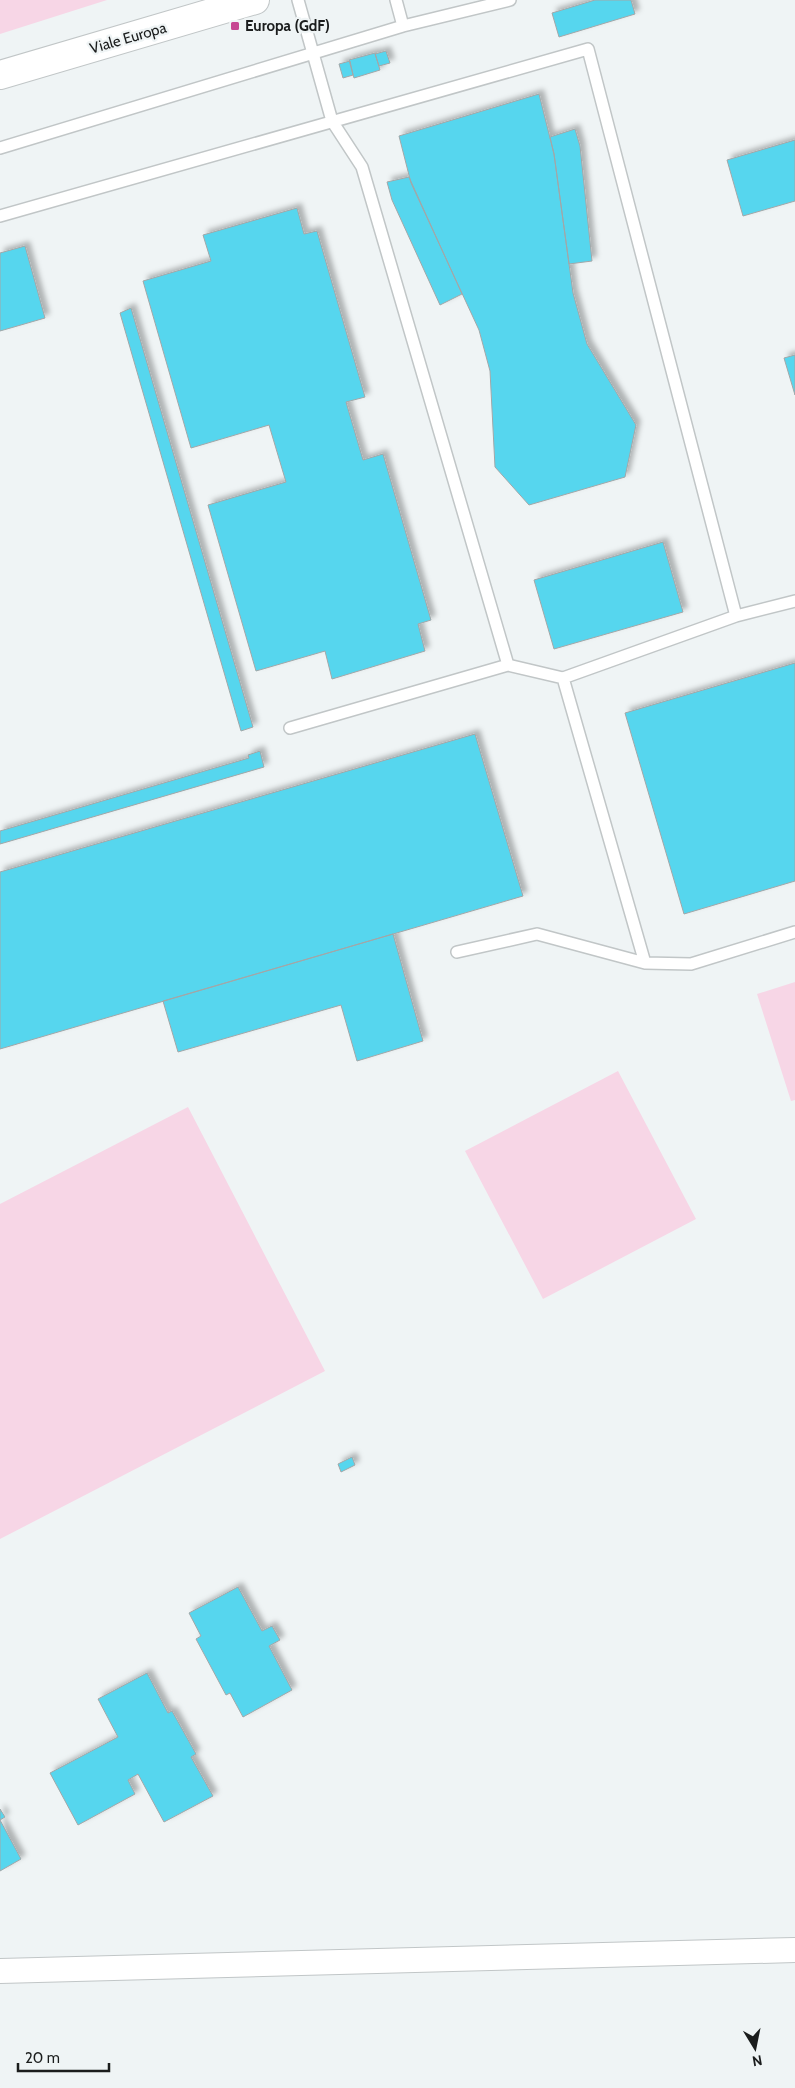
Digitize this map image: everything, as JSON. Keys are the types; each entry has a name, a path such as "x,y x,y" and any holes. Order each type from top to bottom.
{"main road":[{"name":"Viale Europa","path":"0,75 255,0"}],"street":[{"path":"0,1971 795,1950"}],"lane":[{"path":"298,0 332,122 362,167 508,665"},
{"path":"396,0 403,26"},
{"path":"0,148 403,26 510,0"},
{"path":"0,216 588,49 736,616"},
{"path":"290,728 508,665 562,678 736,616 795,601"},
{"path":"562,678 646,963"},
{"path":"457,952 537,934 646,963 692,964 795,932"}],"shaded area":[{"path":"0,0 107,0 0,34"},
{"path":"795,982 795,1100 791,1101 757,994"},
{"path":"618,1071 696,1219 543,1299 465,1151"},
{"path":"188,1107 325,1371 0,1539 0,1204"}],"building":[{"path":"595,0 631,0 635,14 559,37 552,13"},
{"path":"386,51 390,63 379,66 375,54"},
{"path":"375,53 380,70 354,78 349,60"},
{"path":"350,61 353,75 343,78 339,64"},
{"path":"539,94 554,154 573,293 587,344 636,425 625,477 529,505 495,467 490,371 479,330 411,183 399,136"},
{"path":"575,129 580,146 592,261 569,264 550,137"},
{"path":"795,140 795,201 743,216 727,160"},
{"path":"409,177 462,294 440,305 392,200 387,182"},
{"path":"297,208 304,234 317,231 365,397 346,402 363,460 383,454 431,620 418,624 425,651 332,679 325,651 256,671 208,505 286,482 269,425 191,448 143,281 211,261 203,235"},
{"path":"25,246 45,318 0,331 0,253"},
{"path":"131,308 253,727 241,731 120,313"},
{"path":"795,355 795,395 784,358"},
{"path":"663,542 683,612 554,649 534,580"},
{"path":"795,663 795,881 684,914 625,713"},
{"path":"475,734 523,896 0,1049 0,872"},
{"path":"260,751 264,767 0,844 0,831 249,758 248,755"},
{"path":"393,934 423,1041 357,1061 341,1005 178,1052 163,1001"},
{"path":"352,1457 355,1465 341,1472 338,1464"},
{"path":"238,1587 262,1631 272,1626 280,1640 269,1646 292,1690 243,1717 230,1693 226,1695 196,1639 201,1636 189,1613"},
{"path":"147,1673 168,1713 172,1711 196,1754 191,1757 213,1796 164,1822 138,1774 128,1780 135,1794 78,1825 50,1773 118,1737 98,1699"},
{"path":"0,1809 5,1817 0,1820"},
{"path":"0,1820 21,1859 0,1871"}],"place":[{"name":"Europa (GdF)","path":"235,26"}]}
